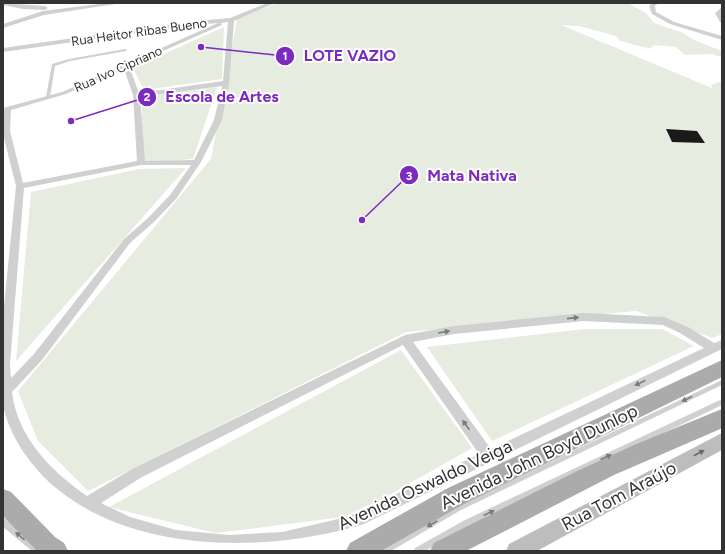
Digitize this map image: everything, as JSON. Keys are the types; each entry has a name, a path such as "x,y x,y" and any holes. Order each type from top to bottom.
{"main road":[{"name":"Avenida John Boyd Dunlop","path":"358,551 456,496 722,368"},
{"path":"442,551 487,526 631,456 704,427 722,418"},
{"name":"Rua Tom Araújo","path":"516,551 722,441"},
{"path":"3,500 47,545 56,551"}],"street":[{"path":"4,3 23,7 46,8 95,3"},
{"path":"3,26 43,13 119,3"},
{"name":"Rua Heitor Ribas Bueno","path":"3,50 187,24 231,20 272,3"},
{"path":"655,3 652,6 654,13 663,19 722,38"},
{"path":"722,9 718,13 722,21"},
{"path":"7,390 38,357 127,241 151,220 173,197 197,162 218,120 226,83 231,20"},
{"name":"Rua Ivo Cipriano","path":"6,109 64,93 231,20"},
{"path":"187,24 196,28 197,32 194,35"},
{"path":"126,66 136,95 141,163"},
{"path":"136,95 226,83"},
{"name":"Avenida Oswaldo Veiga","path":"6,109 6,131 20,186 4,364 7,390 6,398 11,414 27,447 52,477 87,504 129,524 176,537 229,542 282,539 334,527 359,519 717,346"},
{"path":"20,186 141,163 197,162"},
{"path":"87,504 137,473 405,339 454,330 584,317 664,321 717,346"},
{"path":"405,339 488,456"}],"lane":[{"path":"48,97 53,65 69,60 124,50"},
{"path":"384,551 459,508 722,382"},
{"path":"418,551 468,523 722,402"},
{"path":"3,522 38,551"}],"shaded area":[{"path":"278,3 631,3 631,5 646,13 654,23 683,33 694,40 722,51 722,57 711,54 685,55 676,47 654,45 651,48 645,47 620,41 616,36 579,26 561,25 712,88 711,85 722,81 722,334 713,338 636,311 406,332 88,491 38,441 18,391 211,159 237,19"},
{"path":"224,27 222,79 144,90 133,68"},
{"path":"217,87 193,159 141,163 142,97"},
{"path":"186,168 16,361 31,192 139,169"},
{"path":"585,329 662,329 694,346 492,441 427,347"},
{"path":"401,350 472,448 382,499 343,517 215,533 109,507"}],"building":[{"path":"666,129 697,131 705,143 672,142"}],"place":[{"name":"LOTE VAZIO","path":"201,47"},
{"name":"Escola de Artes","path":"71,121"},
{"name":"Mata Nativa","path":"362,220"}]}
